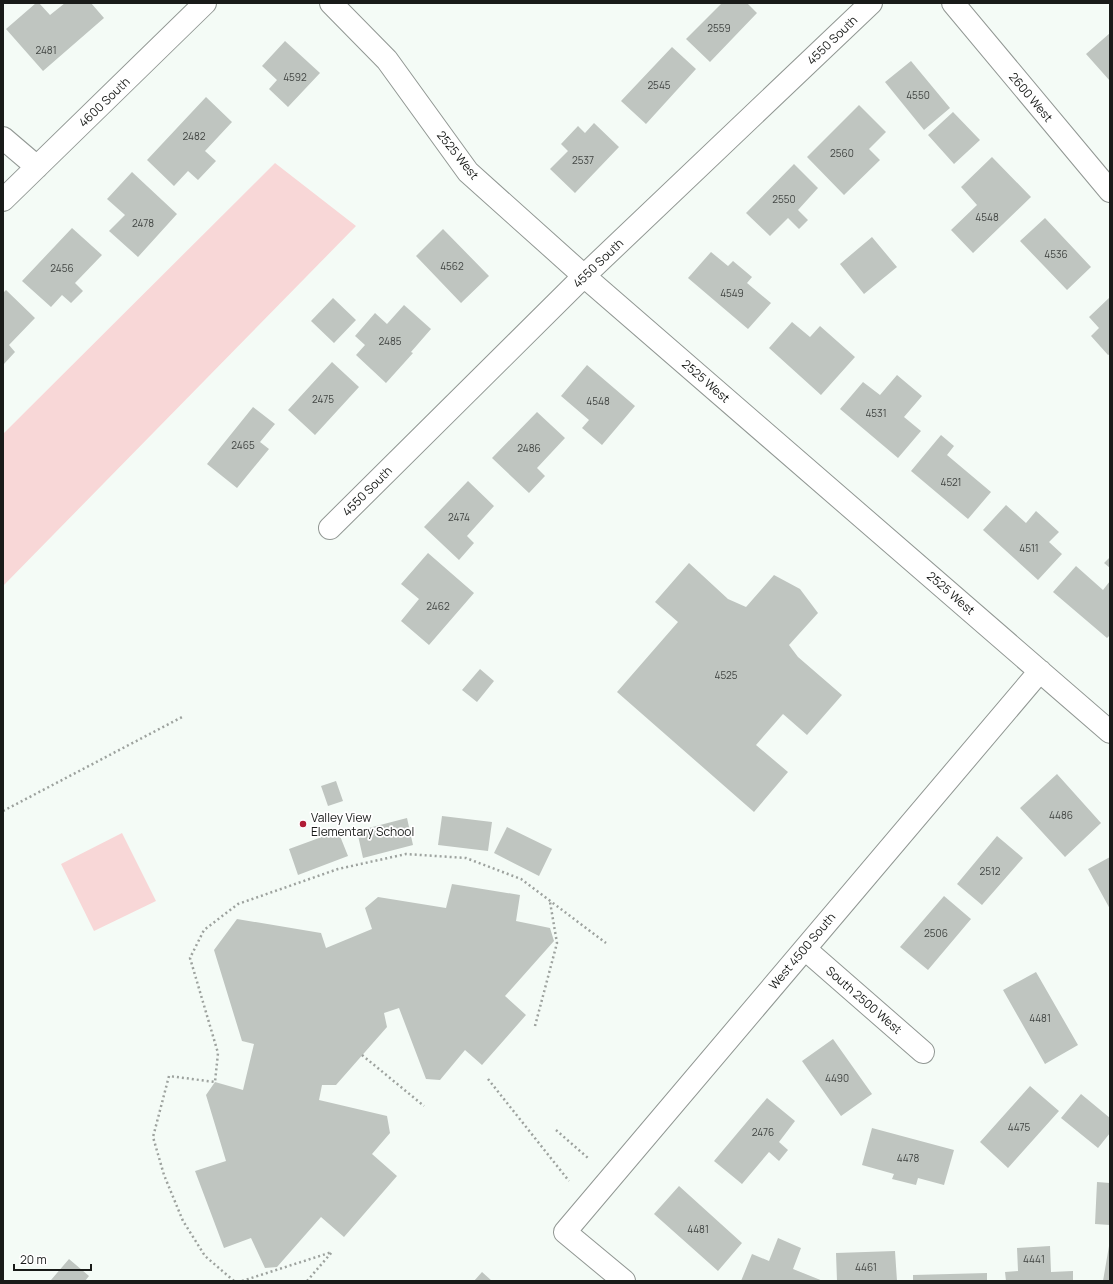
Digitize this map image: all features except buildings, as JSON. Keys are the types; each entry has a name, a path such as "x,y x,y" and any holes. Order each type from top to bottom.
{"street":[{"name":"4600 South","path":"3,200 205,3"},
{"name":"2525 West","path":"331,3 387,60 468,172 584,276 1110,732"},
{"name":"4550 South","path":"330,528 584,276 871,3"},
{"name":"2600 West","path":"953,3 1110,191"},
{"path":"3,138 37,167"},
{"name":"West 4500 South","path":"624,1281 565,1232 1040,670"},
{"name":"South 2500 West","path":"804,949 923,1052"}],"path":[{"path":"3,810 184,716"},
{"path":"234,1281 205,1256 183,1221 164,1175 153,1137 169,1076 215,1082 218,1053 190,958 204,930 238,904 338,869 406,854 466,858 520,879 606,943"},
{"path":"534,1026 557,943 550,901"},
{"path":"362,1055 424,1106"},
{"path":"488,1079 569,1181"},
{"path":"556,1130 588,1158"},
{"path":"242,1281 332,1252 307,1281"}],"shaded area":[{"path":"275,163 356,226 3,586 3,434"},
{"path":"122,833 156,901 94,931 61,864"}],"place":[{"name":"Valley View Elementary School","path":"303,824"}]}
